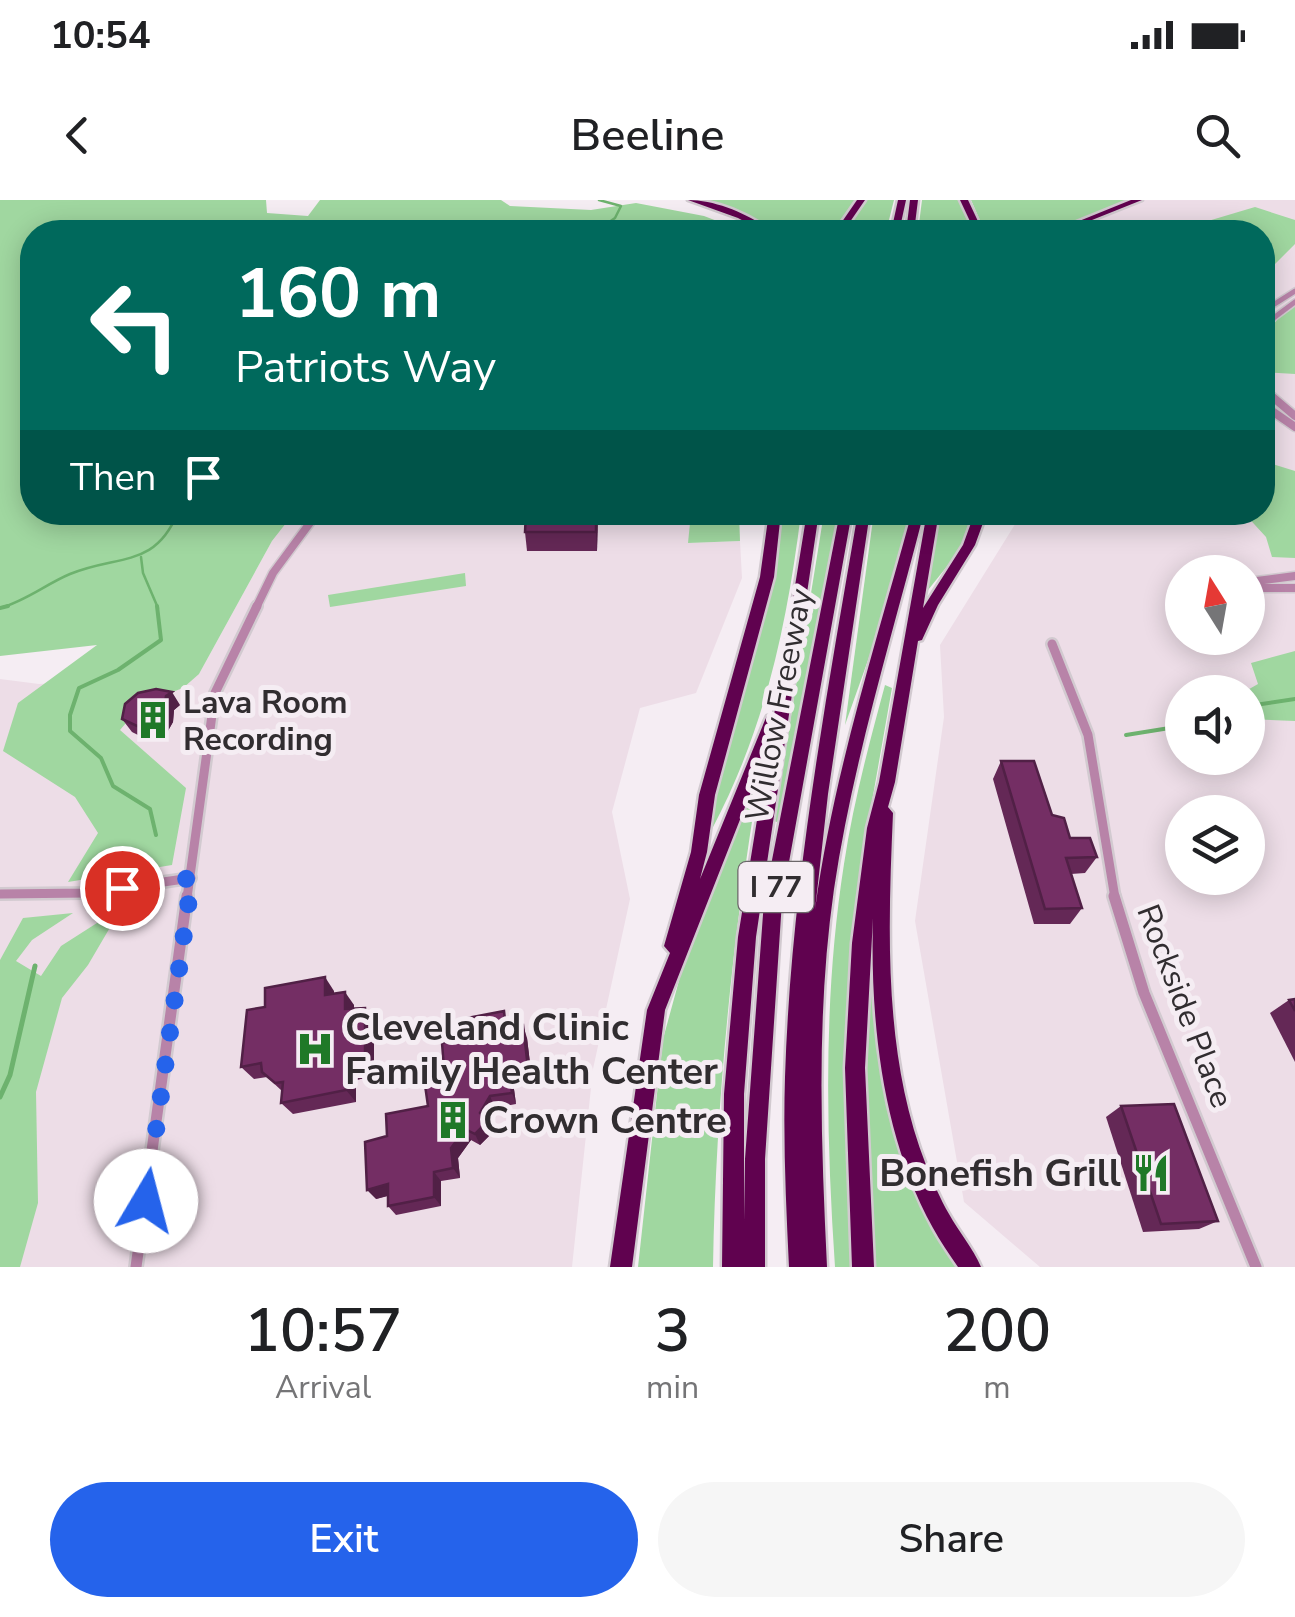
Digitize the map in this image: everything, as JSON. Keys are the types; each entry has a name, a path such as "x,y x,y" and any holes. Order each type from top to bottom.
{"highway":[{"path":"692,200 748,220"},
{"path":"1087,220 1138,200"},
{"path":"621,1267 656,1010 699,852 707,796 767,577 773,525"},
{"path":"733,1267 734,1094 746,937 811,525"},
{"name":"Willow Freeway","path":"754,1267 754,1159 773,901 844,525"},
{"name":"Willow Freeway","path":"800,1267 795,1130 802,943 820,786 862,525"},
{"path":"816,1267 812,1077 826,892 844,796 915,525"},
{"path":"863,1267 856,1140 857,1004 870,860 931,525"},
{"path":"906,669 926,612 971,543 976,525"},
{"path":"656,1010 766,741 790,654"},
{"path":"886,782 879,915 886,1026 914,1156 943,1224 970,1267"}],"street":[{"path":"1275,399 1295,416"},
{"path":"136,1267 215,693 273,573 308,525"},
{"path":"1265,580 1295,576"},
{"path":"1265,588 1295,588"},
{"name":"Rockside Place","path":"1052,644 1088,735 1098,778 1112,888 1144,993 1256,1267"},
{"path":"0,894 87,893 192,878"}],"shaded area":[{"path":"1138,200 1295,200 1295,1267 1040,1267 964,1202 915,921 944,717 940,645 1015,525 1275,525 1275,220 1087,220"},
{"path":"285,525 690,525 689,543 740,541 742,578 696,693 640,708 612,812 630,899 593,1069 572,1267 0,1267 0,679 39,684 199,674"}],"green space":[{"path":"0,200 266,200 267,213 308,216 320,200 501,200 510,206 591,210 636,203 714,220 20,220 20,525 285,525 199,674 183,688 143,703 120,730 186,788 172,865 68,882 98,833 75,797 3,751 18,703 97,645 0,656"},
{"path":"700,200 855,200 841,220 754,220"},
{"path":"865,200 894,200 889,220 851,220"},
{"path":"922,200 959,200 968,220 920,220"},
{"path":"971,200 1128,200 1078,220 980,220"},
{"path":"1255,207 1295,220 1295,244 1275,264 1275,220 1211,220"},
{"path":"1295,305 1295,374 1275,373 1278,319"},
{"path":"1275,465 1295,471 1295,558 1272,557 1266,537 1255,525 1275,525"},
{"path":"690,525 739,525 740,541 688,543"},
{"path":"778,525 799,525 781,636 760,715 712,829 705,831 772,577"},
{"path":"822,525 836,525 780,823 774,821"},
{"path":"872,525 907,525 873,646 845,725"},
{"path":"937,525 972,525 965,544 924,595"},
{"path":"465,573 466,586 330,607 328,595"},
{"path":"1295,651 1295,721 1265,720 1265,675 1255,675 1251,663"},
{"path":"885,685 892,688 859,875 853,1267 835,1267 828,1115 832,965 848,842"},
{"path":"754,777 759,778 733,961 722,1083 713,1267 638,1267 663,1039 683,966"},
{"path":"122,907 88,965 62,998 36,1092 38,1203 20,1267 0,1267 0,960 23,918 73,913 32,940 16,961 41,976 61,946"},
{"path":"869,965 875,973 889,1082 960,1267 876,1267 866,1126"}],"building":[{"path":"525,525 596,525 596,532 525,532"},
{"path":"156,689 172,692 166,696 156,723 137,726 122,719 125,704 138,693"},
{"path":"1001,761 1034,761 1052,815 1064,818 1070,838 1090,838 1097,857 1066,858 1082,908 1045,909"},
{"name":"Cleveland Clinic Family Health Center","path":"325,977 325,995 345,992 345,1009 365,1008 365,1064 346,1068 346,1090 281,1103 283,1082 275,1083 262,1072 261,1063 241,1067 247,1010 265,1007 265,988"},
{"name":"Crown Centre","path":"504,1011 506,1029 523,1025 528,1068 509,1070 512,1093 490,1096 480,1113 487,1122 475,1134 465,1129 451,1148 453,1168 434,1172 434,1197 388,1206 388,1184 367,1190 365,1142 387,1136 386,1114 428,1106 425,1085 445,1080 442,1043 463,1038 462,1019"},
{"path":"1174,1104 1218,1221 1161,1224 1121,1106"}],"waterway":[{"path":"599,200 621,206 612,220"},
{"path":"8,606 0,608 70,574 146,551 172,525"},
{"path":"141,557 143,573 158,608"},
{"path":"156,835 150,809 113,786 101,758 70,731 70,715 79,688 118,670 161,640 157,606"},
{"path":"1265,703 1295,699"},
{"path":"1126,735 1165,729"},
{"path":"0,1097 10,1075 35,966"}],"place":[{"name":"Lava Room Recording","path":"153,720"},
{"name":"Cleveland Clinic Family Health Center","path":"315,1049"},
{"name":"Crown Centre","path":"453,1120"},
{"name":"Bonefish Grill","path":"1151,1173"}],"route":[{"path":"122,888 192,878 146,1201"}]}
